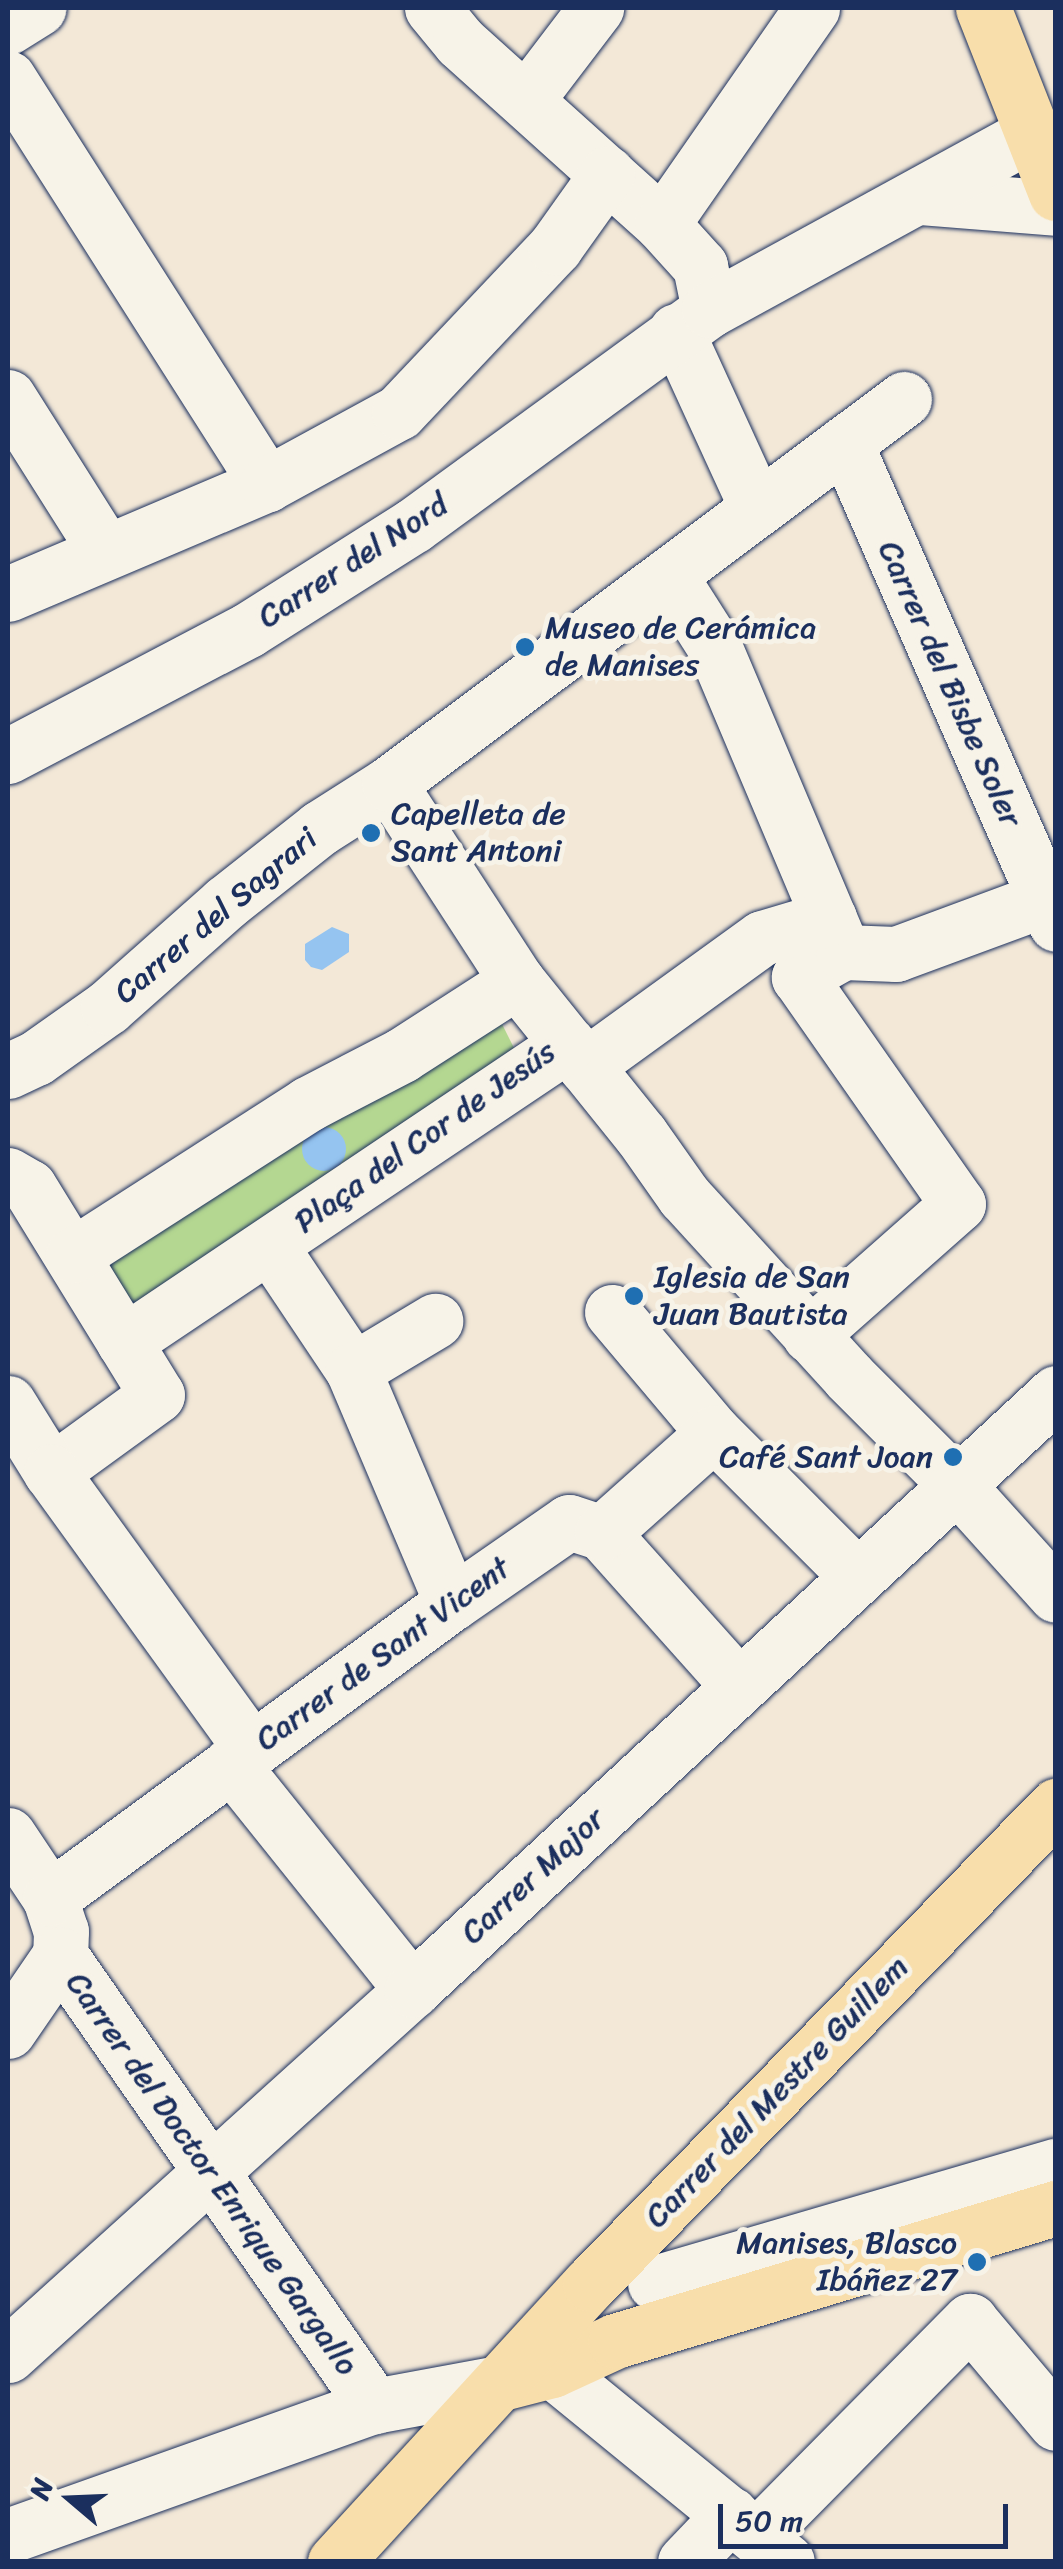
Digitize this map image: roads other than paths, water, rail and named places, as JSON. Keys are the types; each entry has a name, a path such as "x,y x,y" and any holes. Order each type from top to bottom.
{"main road":[{"path":"984,8 1030,135 1056,193"},
{"name":"Carrer del Mestre Guillem","path":"350,2556 528,2376 590,2284 1056,1806"},
{"path":"528,2376 616,2341 1056,2208"}],"street":[{"path":"8,27 38,8"},
{"path":"432,8 460,42 662,224 700,266 692,320 756,506"},
{"path":"526,100 596,8"},
{"path":"662,224 812,8"},
{"path":"8,78 267,484"},
{"name":"Carrer del Nord","path":"8,756 213,651 414,525 692,320 1030,135"},
{"path":"8,594 267,484 399,412 556,248 607,174"},
{"path":"920,196 1056,208"},
{"path":"8,398 106,552"},
{"name":"Carrer del Sagrari","path":"8,1072 36,1058 108,1007 225,902 320,828 389,784 904,399"},
{"name":"Carrer del Bisbe Soler","path":"845,443 1050,911"},
{"path":"669,575 713,644 846,929"},
{"name":"Plaça del Cor de Jesús","path":"124,1342 576,1055 517,982 389,784"},
{"path":"1050,911 762,938 576,1055 684,1196 1056,1595"},
{"path":"810,1335 958,1204 798,978 846,929"},
{"path":"73,1255 308,1104 402,1055 517,982"},
{"path":"8,1176 30,1187 157,1395 51,1472"},
{"path":"270,1246 353,1370 452,1603"},
{"path":"612,1312 714,1434 857,1576"},
{"path":"353,1370 435,1320"},
{"name":"Carrer Major","path":"8,2355 412,1990 737,1684 1056,1392"},
{"path":"8,1403 241,1756 412,1990"},
{"path":"714,1434 602,1533 737,1684"},
{"name":"Carrer de Sant Vicent","path":"50,1898 452,1603 570,1522 602,1533"},
{"name":"Carrer del Doctor Enrique Gargallo","path":"8,1837 50,1898 61,1931 60,1955 374,2406"},
{"path":"8,2031 60,1955"},
{"path":"656,2283 1056,2166"},
{"path":"590,2284 616,2341"},
{"path":"685,2562 758,2537 970,2321 1056,2423"},
{"path":"8,2536 374,2406 528,2376 758,2537"}],"water":[{"path":"332,927 349,934 349,952 322,970 311,967 305,960 305,944"},
{"path":"324,1127 340,1133 346,1149 340,1165 324,1171 308,1165 302,1149 308,1133"}],"place":[{"name":"Museo de Cerámica de Manises","path":"525,647"},
{"name":"Capelleta de Sant Antoni","path":"371,833"},
{"name":"Iglesia de San Juan Bautista","path":"634,1296"},
{"name":"Café Sant Joan","path":"953,1457"},
{"name":"Manises, Blasco Ibáñez 27","path":"977,2262"}]}
